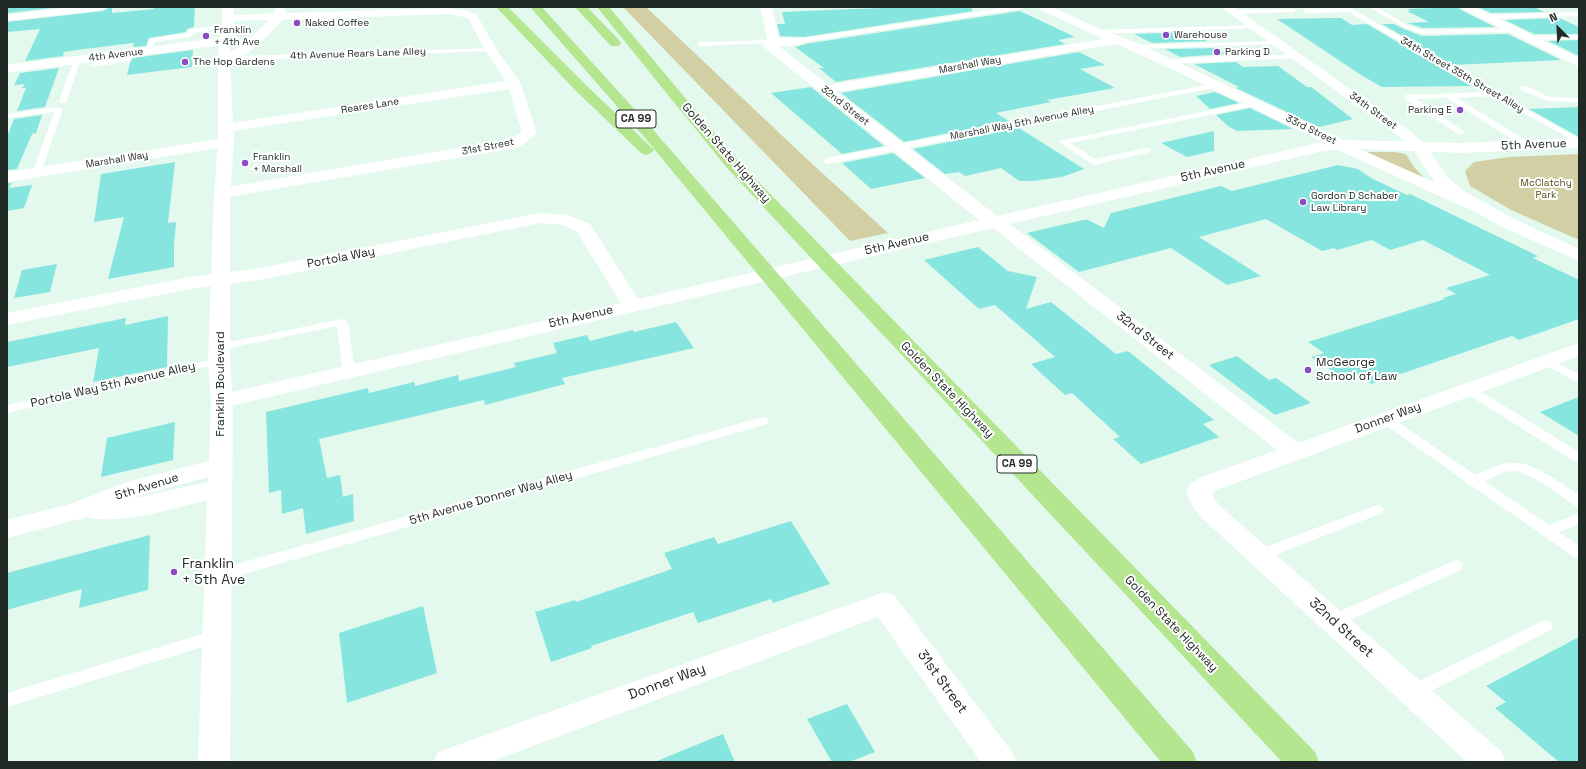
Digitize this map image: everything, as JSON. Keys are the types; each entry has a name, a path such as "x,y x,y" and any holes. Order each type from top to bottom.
{"highway":[{"path":"502,7 582,89 733,234"},
{"name":"CA 99","path":"536,7 650,135 1181,762"},
{"path":"581,7 733,165"},
{"name":"Golden State Highway","path":"603,7 733,165 1303,762"}],"street":[{"path":"7,18 103,7"},
{"path":"766,7 774,42 799,41"},
{"name":"33rd Street","path":"1043,7 1096,32 1168,62 1256,103 1340,144 1357,154 1579,256"},
{"path":"1466,7 1579,63"},
{"name":"34th Street","path":"1230,9 1406,135 1419,146 1433,170 1450,188 1471,203 1508,223"},
{"name":"4th Avenue","path":"7,68 149,51 227,30 281,12 449,11 464,13"},
{"path":"227,30 246,49 281,12"},
{"name":"31st Street","path":"222,193 516,144 530,133 514,84 491,50 472,16 464,13"},
{"name":"Franklin Boulevard","path":"214,762 218,636 222,401 220,354 220,278 222,193 226,135 227,30"},
{"name":"Marshall Way","path":"824,90 1117,40"},
{"name":"32nd Street","path":"799,41 769,45 897,147 1295,452"},
{"name":"Reares Lane","path":"226,135 514,84"},
{"name":"Marshall Way","path":"7,177 226,135"},
{"name":"5th Avenue","path":"222,401 1321,146 1340,144 1460,148 1579,143"},
{"name":"Portola Way","path":"7,319 220,278 260,274 540,218 567,220 584,228 632,305"},
{"name":"Donner Way","path":"1199,491 1208,484 1579,349"},
{"name":"5th Avenue","path":"7,529 76,511 138,508 220,477"},
{"name":"32nd Street","path":"1199,491 1200,498 1206,508 1490,762"},
{"name":"31st Street","path":"884,603 1000,762"},
{"name":"Donner Way","path":"450,762 884,603"}],"lane":[{"path":"799,41 938,21 1021,7"},
{"path":"1305,11 1347,8"},
{"name":"34th Street 35th Street Alley","path":"1347,8 1579,143"},
{"path":"1374,8 1407,27 1422,32 1512,30"},
{"path":"1230,9 1293,10"},
{"path":"1485,17 1579,14"},
{"path":"1096,32 1255,27"},
{"name":"4th Avenue Rears Lane Alley","path":"227,30 241,58 491,50"},
{"path":"1528,38 1579,37"},
{"path":"700,44 774,42"},
{"path":"1135,47 1277,43"},
{"path":"93,65 128,60 130,53"},
{"path":"1168,62 1297,57"},
{"path":"63,101 77,60"},
{"name":"Marshall Way 5th Avenue Alley","path":"827,161 1216,85"},
{"path":"1524,88 1548,98 1579,100"},
{"path":"1461,132 1408,97 1495,94"},
{"path":"1449,96 1527,146"},
{"path":"1147,150 1094,162 1063,142 1256,103"},
{"path":"7,116 59,109 37,172"},
{"name":"Portola Way 5th Avenue Alley","path":"7,409 342,322 349,372"},
{"path":"1546,361 1579,379"},
{"path":"1468,389 1579,458"},
{"path":"1385,419 1472,481 1579,553"},
{"name":"5th Avenue Donner Way Alley","path":"219,575 763,421"},
{"path":"1472,481 1512,466 1536,474 1579,502"},
{"path":"1260,556 1377,510"},
{"path":"1547,532 1579,518"},
{"path":"1333,621 1456,566"},
{"path":"1413,692 1545,626"},
{"path":"7,700 218,636"}],"green space":[{"path":"623,7 646,7 809,161 888,233 850,241"},
{"path":"1364,152 1395,152 1406,154 1414,167 1426,180"},
{"name":"McClatchy Park","path":"1579,154 1579,240 1511,210 1470,186 1465,171 1474,162 1509,157"}],"building":[{"path":"7,7 61,7 7,13"},
{"path":"112,7 112,13 154,9 155,7 195,7 194,27 187,29 186,32 149,38 146,46 133,47 134,43 84,49 64,52 63,56 25,61 40,29 7,32 7,22 103,11"},
{"path":"906,7 970,7 973,11 804,37 780,36 777,24 785,24 782,12"},
{"path":"1458,7 1461,10 1495,27 1423,28 1407,23 1429,22 1407,11 1411,11 1407,9"},
{"path":"1478,7 1534,7 1544,12 1491,13"},
{"path":"1020,11 1075,37 1058,40 1065,44 836,82 819,68 824,68 795,47 805,44"},
{"path":"1341,18 1352,25 1367,24 1471,86 1382,87 1361,75 1277,19"},
{"path":"1559,18 1579,27 1579,34 1534,34 1505,20"},
{"path":"1382,24 1394,24 1422,36 1508,34 1561,60 1452,65"},
{"name":"Warehouse","path":"1194,32 1207,41 1152,43 1134,34"},
{"path":"1579,40 1579,56 1548,41"},
{"path":"1216,48 1225,54 1180,57 1165,49"},
{"path":"193,50 192,67 127,75 133,58"},
{"path":"1079,52 1105,65 1080,69 1115,88 1047,100 1051,102 996,113 1009,121 904,142 841,93"},
{"path":"1236,62 1243,67 1278,66 1307,87 1311,87 1353,119 1319,127 1236,88 1239,87 1194,64"},
{"path":"59,68 45,107 17,111 26,88 22,88 25,84 14,85 20,73"},
{"path":"811,87 884,146 842,154 771,93"},
{"path":"1215,92 1239,103 1210,109 1196,96"},
{"path":"1579,107 1579,137 1529,109"},
{"path":"1250,108 1293,129 1237,131 1228,126 1216,115"},
{"path":"42,115 36,133 32,134 17,169 7,170 7,137 14,119"},
{"path":"1019,128 1084,169 1062,177 1033,181 1019,181 1001,168 965,176 959,172 945,174 913,149"},
{"path":"1214,131 1214,151 1187,157 1161,143"},
{"path":"893,153 925,178 871,189 842,163"},
{"path":"175,162 168,223 176,222 174,267 108,279 124,217 94,222 101,174"},
{"path":"1338,165 1358,169 1371,178 1407,195 1410,194 1538,256 1533,258 1579,280 1579,319 1519,340 1512,336 1371,384 1355,373 1342,377 1311,357 1324,353 1308,342 1445,299 1443,298 1456,294 1446,288 1490,275 1423,240 1390,250 1372,240 1337,250 1334,248 1322,251 1266,219 1199,237 1261,276 1227,285 1171,248 1079,272 1027,233 1083,220 1088,220 1104,228 1111,213 1221,186 1232,191"},
{"path":"7,183 12,183 9,188 32,185 24,208 7,211"},
{"path":"978,247 1008,271 1037,277 1026,309 1051,302 1116,354 1128,351 1214,420 1203,424 1219,437 1141,464 1113,439 1120,437 1072,393 1065,395 1031,364 1055,357 995,305 979,309 924,260"},
{"path":"57,264 50,292 14,298 22,270"},
{"path":"168,316 167,367 93,382 99,348 7,367 7,342 126,318 125,325"},
{"path":"676,322 694,348 562,378 565,384 485,405 484,400 319,439 327,478 340,475 343,497 353,494 354,521 306,534 303,508 282,514 281,490 269,493 266,412 368,388 369,393 414,382 415,386 458,375 459,381 516,367 514,363 557,353 553,343 587,335 590,341 633,330 634,332"},
{"path":"1237,356 1269,380 1276,378 1311,403 1275,415 1209,365"},
{"path":"1579,397 1579,436 1540,412"},
{"path":"175,422 173,460 101,477 107,438"},
{"path":"791,521 830,584 773,603 771,599 698,623 693,612 591,646 592,648 551,662 535,612 575,600 576,602 672,569 664,553 714,537 718,544"},
{"path":"150,535 148,590 79,608 82,589 7,610 7,573"},
{"path":"423,606 437,673 347,703 339,633"},
{"path":"1579,637 1579,762 1559,762 1495,708 1506,702 1486,686"},
{"path":"847,704 875,752 849,762 832,762 807,719"},
{"path":"723,734 735,762 657,762 657,761"}],"place":[{"name":"Naked Coffee","path":"297,23"},
{"name":"Warehouse","path":"1166,35"},
{"name":"Franklin + 4th Ave","path":"206,36"},
{"name":"Parking D","path":"1217,52"},
{"name":"The Hop Gardens","path":"185,62"},
{"name":"Parking E","path":"1460,110"},
{"name":"Franklin + Marshall","path":"245,163"},
{"name":"Gordon D Schaber Law Library","path":"1303,202"},
{"name":"McGeorge School of Law","path":"1308,370"},
{"name":"Franklin + 5th Ave","path":"174,572"}]}
